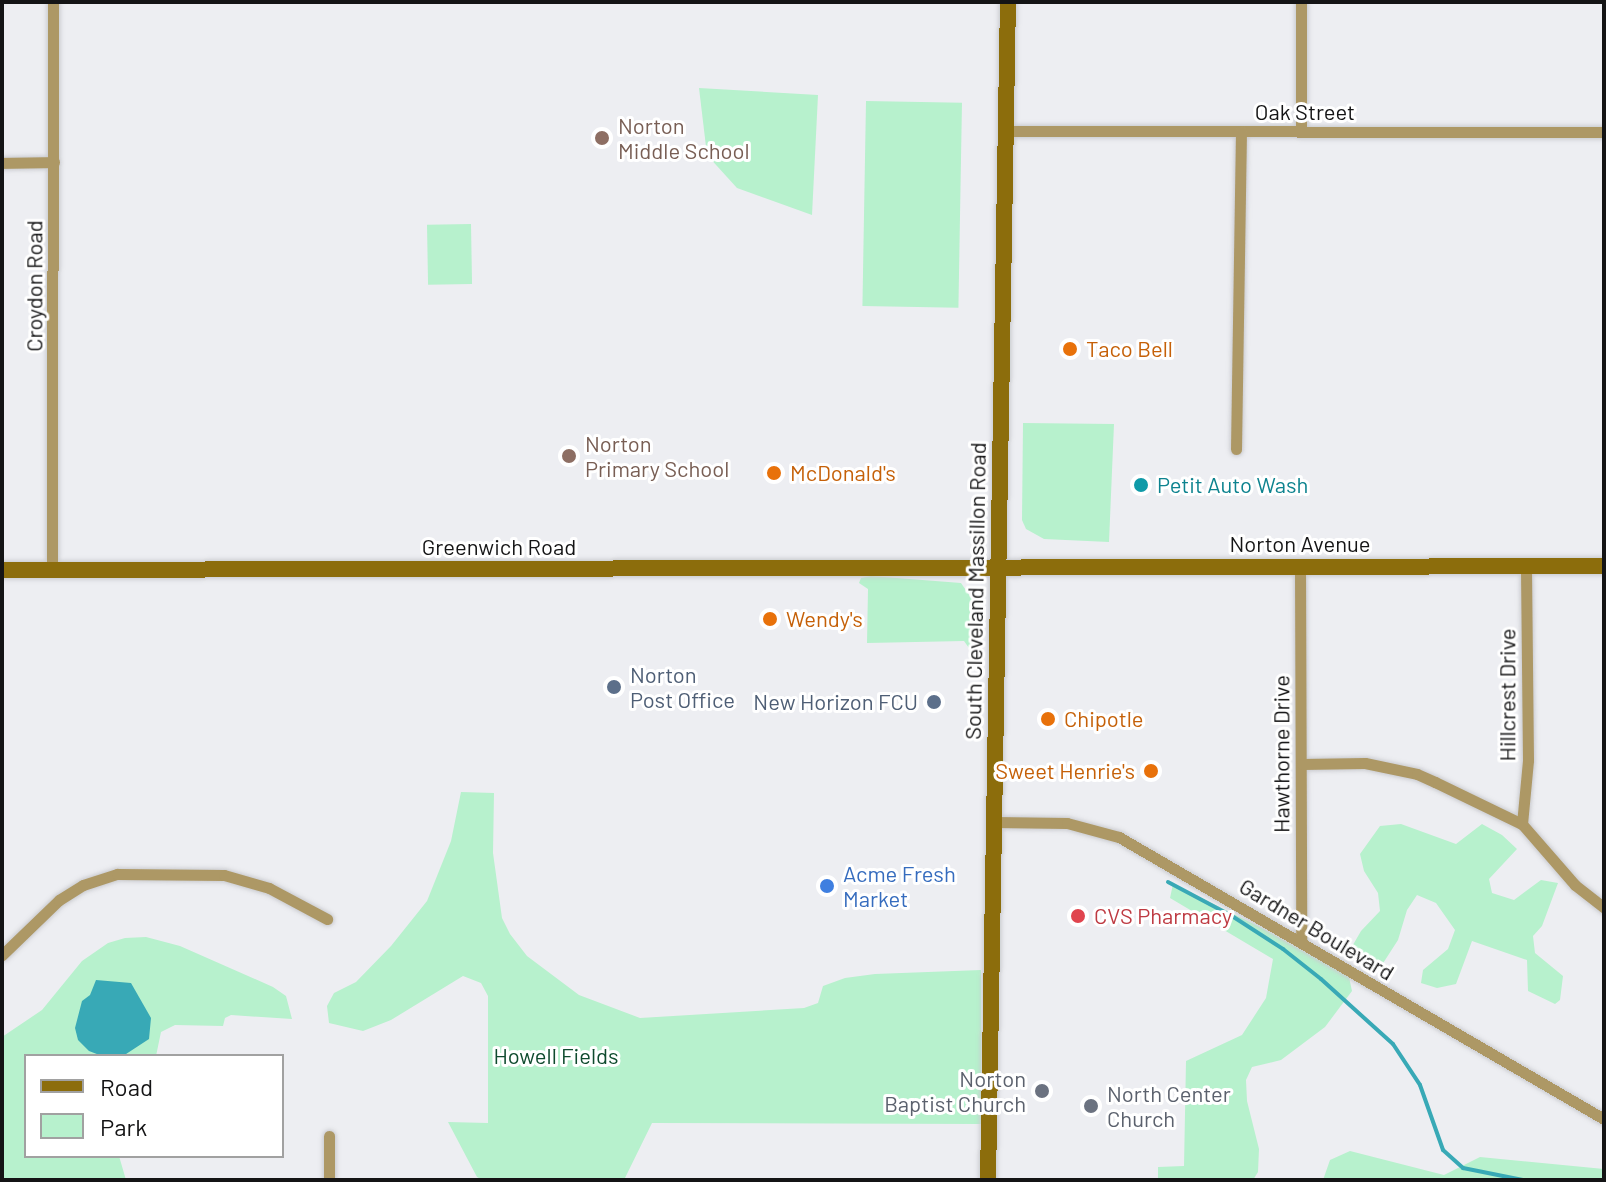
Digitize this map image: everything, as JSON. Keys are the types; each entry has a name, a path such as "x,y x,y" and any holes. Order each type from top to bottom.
{"main road":[{"name":"South Cleveland Massillon Road","path":"988,1180 1008,2"},
{"name":"Norton Avenue","path":"997,567 1604,566"},
{"name":"Greenwich Road","path":"2,570 997,567"}],"street":[{"name":"Croydon Road","path":"52,569 53,2"},
{"path":"1301,2 1301,132"},
{"name":"Oak Street","path":"1006,131 1604,132"},
{"path":"1236,449 1241,131"},
{"path":"2,163 54,162"},
{"name":"Hawthorne Drive","path":"1300,566 1301,942"},
{"name":"Hillcrest Drive","path":"1522,824 1528,760 1526,566"},
{"path":"1302,764 1344,761 1417,774 1522,824 1575,885 1604,908"},
{"name":"Gardner Boulevard","path":"994,822 1061,822 1110,833 1604,1119"},
{"path":"2,955 59,900 83,885 117,874 224,875 269,888 327,919"},
{"path":"329,1136 329,1180"}],"green space":[{"path":"699,88 818,95 812,215 737,188 707,155"},
{"path":"866,101 962,103 958,308 862,306"},
{"path":"471,224 472,284 428,285 427,225"},
{"path":"1023,423 1114,424 1109,542 1044,539 1026,529 1022,520"},
{"path":"871,576 961,583 976,605 976,648 969,648 964,641 867,643 868,589 859,583 861,578"},
{"name":"Howell Fields","path":"461,792 494,793 493,853 502,918 527,956 579,995 640,1018 804,1008 818,1003 823,986 845,978 981,970 981,1124 652,1123 624,1180 483,1180 477,1177 448,1122 488,1123 488,996 481,983 463,976 391,1020 363,1031 329,1023 327,1006 334,993 356,982 391,946 427,901 451,841"},
{"path":"1401,824 1456,844 1482,824 1502,835 1517,849 1489,879 1492,893 1514,900 1541,880 1558,883 1542,926 1533,936 1535,953 1563,976 1560,1000 1555,1004 1528,991 1527,960 1472,941 1456,984 1437,988 1421,983 1423,970 1448,949 1455,930 1436,903 1417,895 1407,910 1398,940 1378,971 1362,964 1350,950 1361,931 1380,911 1378,893 1364,871 1360,854 1380,826"},
{"path":"1173,884 1260,927 1349,977 1352,991 1325,1027 1281,1060 1252,1067 1246,1080 1247,1101 1259,1149 1258,1172 1253,1180 1158,1180 1158,1167 1184,1166 1186,1061 1242,1035 1266,998 1273,959 1170,898"},
{"path":"146,937 180,946 273,987 286,996 292,1019 231,1015 225,1018 223,1026 175,1025 161,1032 156,1054 24,1054 24,1158 120,1158 126,1180 2,1180 2,1037 42,1010 82,961 108,943"},
{"path":"1350,1151 1444,1175 1480,1157 1604,1169 1604,1180 1323,1180 1330,1160"}],"water":[{"path":"96,980 131,983 151,1018 149,1039 126,1054 89,1051 78,1040 75,1028 82,1001 90,995"}],"waterway":[{"path":"1168,882 1232,916 1283,949 1393,1044 1420,1085 1443,1150 1463,1168 1523,1180"}],"place":[{"name":"Norton Middle School","path":"602,138"},
{"name":"Taco Bell","path":"1070,349"},
{"name":"Norton Primary School","path":"569,456"},
{"name":"McDonald's","path":"774,473"},
{"name":"Petit Auto Wash","path":"1141,485"},
{"name":"Wendy's","path":"770,619"},
{"name":"Norton Post Office","path":"614,687"},
{"name":"New Horizon FCU","path":"934,702"},
{"name":"Chipotle","path":"1048,719"},
{"name":"Sweet Henrie's","path":"1151,771"},
{"name":"Acme Fresh Market","path":"827,886"},
{"name":"CVS Pharmacy","path":"1078,916"},
{"name":"Norton Baptist Church","path":"1042,1091"},
{"name":"North Center Church","path":"1091,1106"}]}
